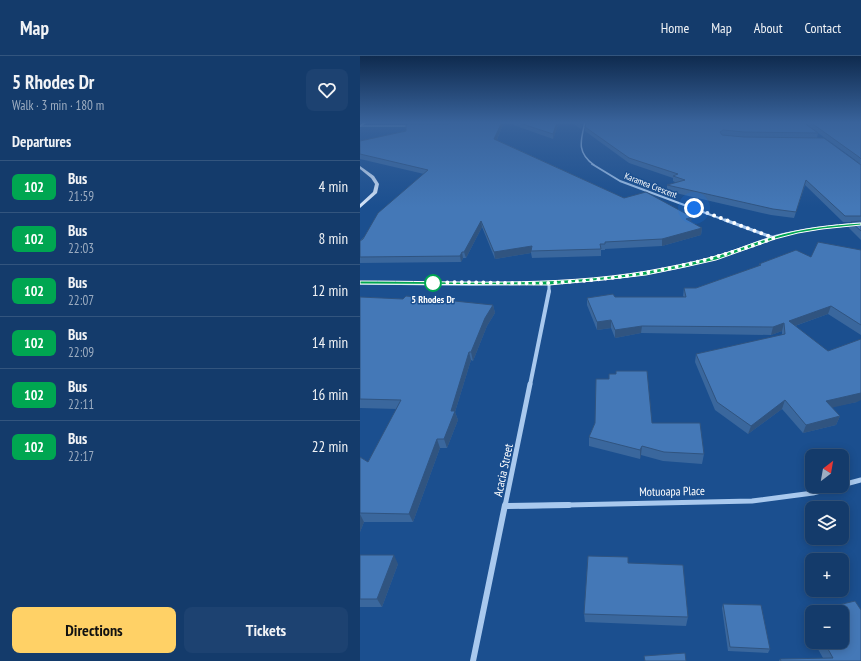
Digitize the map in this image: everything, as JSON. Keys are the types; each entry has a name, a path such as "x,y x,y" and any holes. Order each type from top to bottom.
{"street":[{"name":"Karamea Crescent","path":"582,150 583,154 592,164 620,181 774,238"},
{"path":"360,168 373,177 377,184 374,192 360,207"},
{"path":"360,282 549,283 639,274 714,258 774,238 822,227 861,224"},
{"name":"Acacia Street","path":"473,661 549,295 549,283"},
{"path":"849,483 861,480"},
{"name":"Motuoapa Place","path":"506,506 752,501 813,493"}],"building":[{"path":"360,150 519,150 624,198 646,192 692,217 686,219 702,228 662,239 605,242 605,244 600,244 601,249 531,251 532,246 494,252 481,221 464,252 462,252 460,256 360,257 360,241 363,239 378,213 428,170 360,154"},
{"path":"618,150 841,150 861,165 861,216 845,216 806,180 796,212 773,209 667,185 685,180 673,176 678,174 629,158"},
{"path":"850,150 861,150 861,159"},
{"path":"861,221 861,231 851,222"},
{"path":"818,242 861,250 861,325 831,306 789,321 828,351 861,339 861,393 826,401 840,416 806,425 785,400 751,426 717,402 696,354 785,334 784,323 773,327 642,326 615,330 611,320 597,322 587,298 613,294 615,297 686,297 684,288 696,288 761,265 759,264 796,250 811,257"},
{"path":"406,296 493,305 485,318 471,352 469,352 451,411 455,411 444,439 437,439 409,514 360,513 360,457 368,462 401,400 360,399 360,297 403,299"},
{"path":"616,371 647,371 652,423 700,423 704,454 664,452 642,446 640,450 589,437 595,423 596,379 609,379 609,374 616,374"},
{"path":"360,555 394,555 377,599 360,599"},
{"path":"588,556 628,557 628,563 683,565 688,617 584,614"},
{"path":"855,601 861,610 861,661 781,661 780,659 833,658 828,649 849,649 849,605 838,605"},
{"path":"723,604 761,605 770,649 730,647"},
{"path":"685,653 686,661 645,661 644,656"}],"bus line":[{"name":"102","path":"360,282 549,283 603,278 646,273 685,265 714,258 774,238 798,232 822,227 861,224"}],"place":[{"name":"5 Rhodes Dr","path":"433,283"}],"route":[{"path":"433,283 549,283 646,273 714,258 774,238 694,208"}]}
